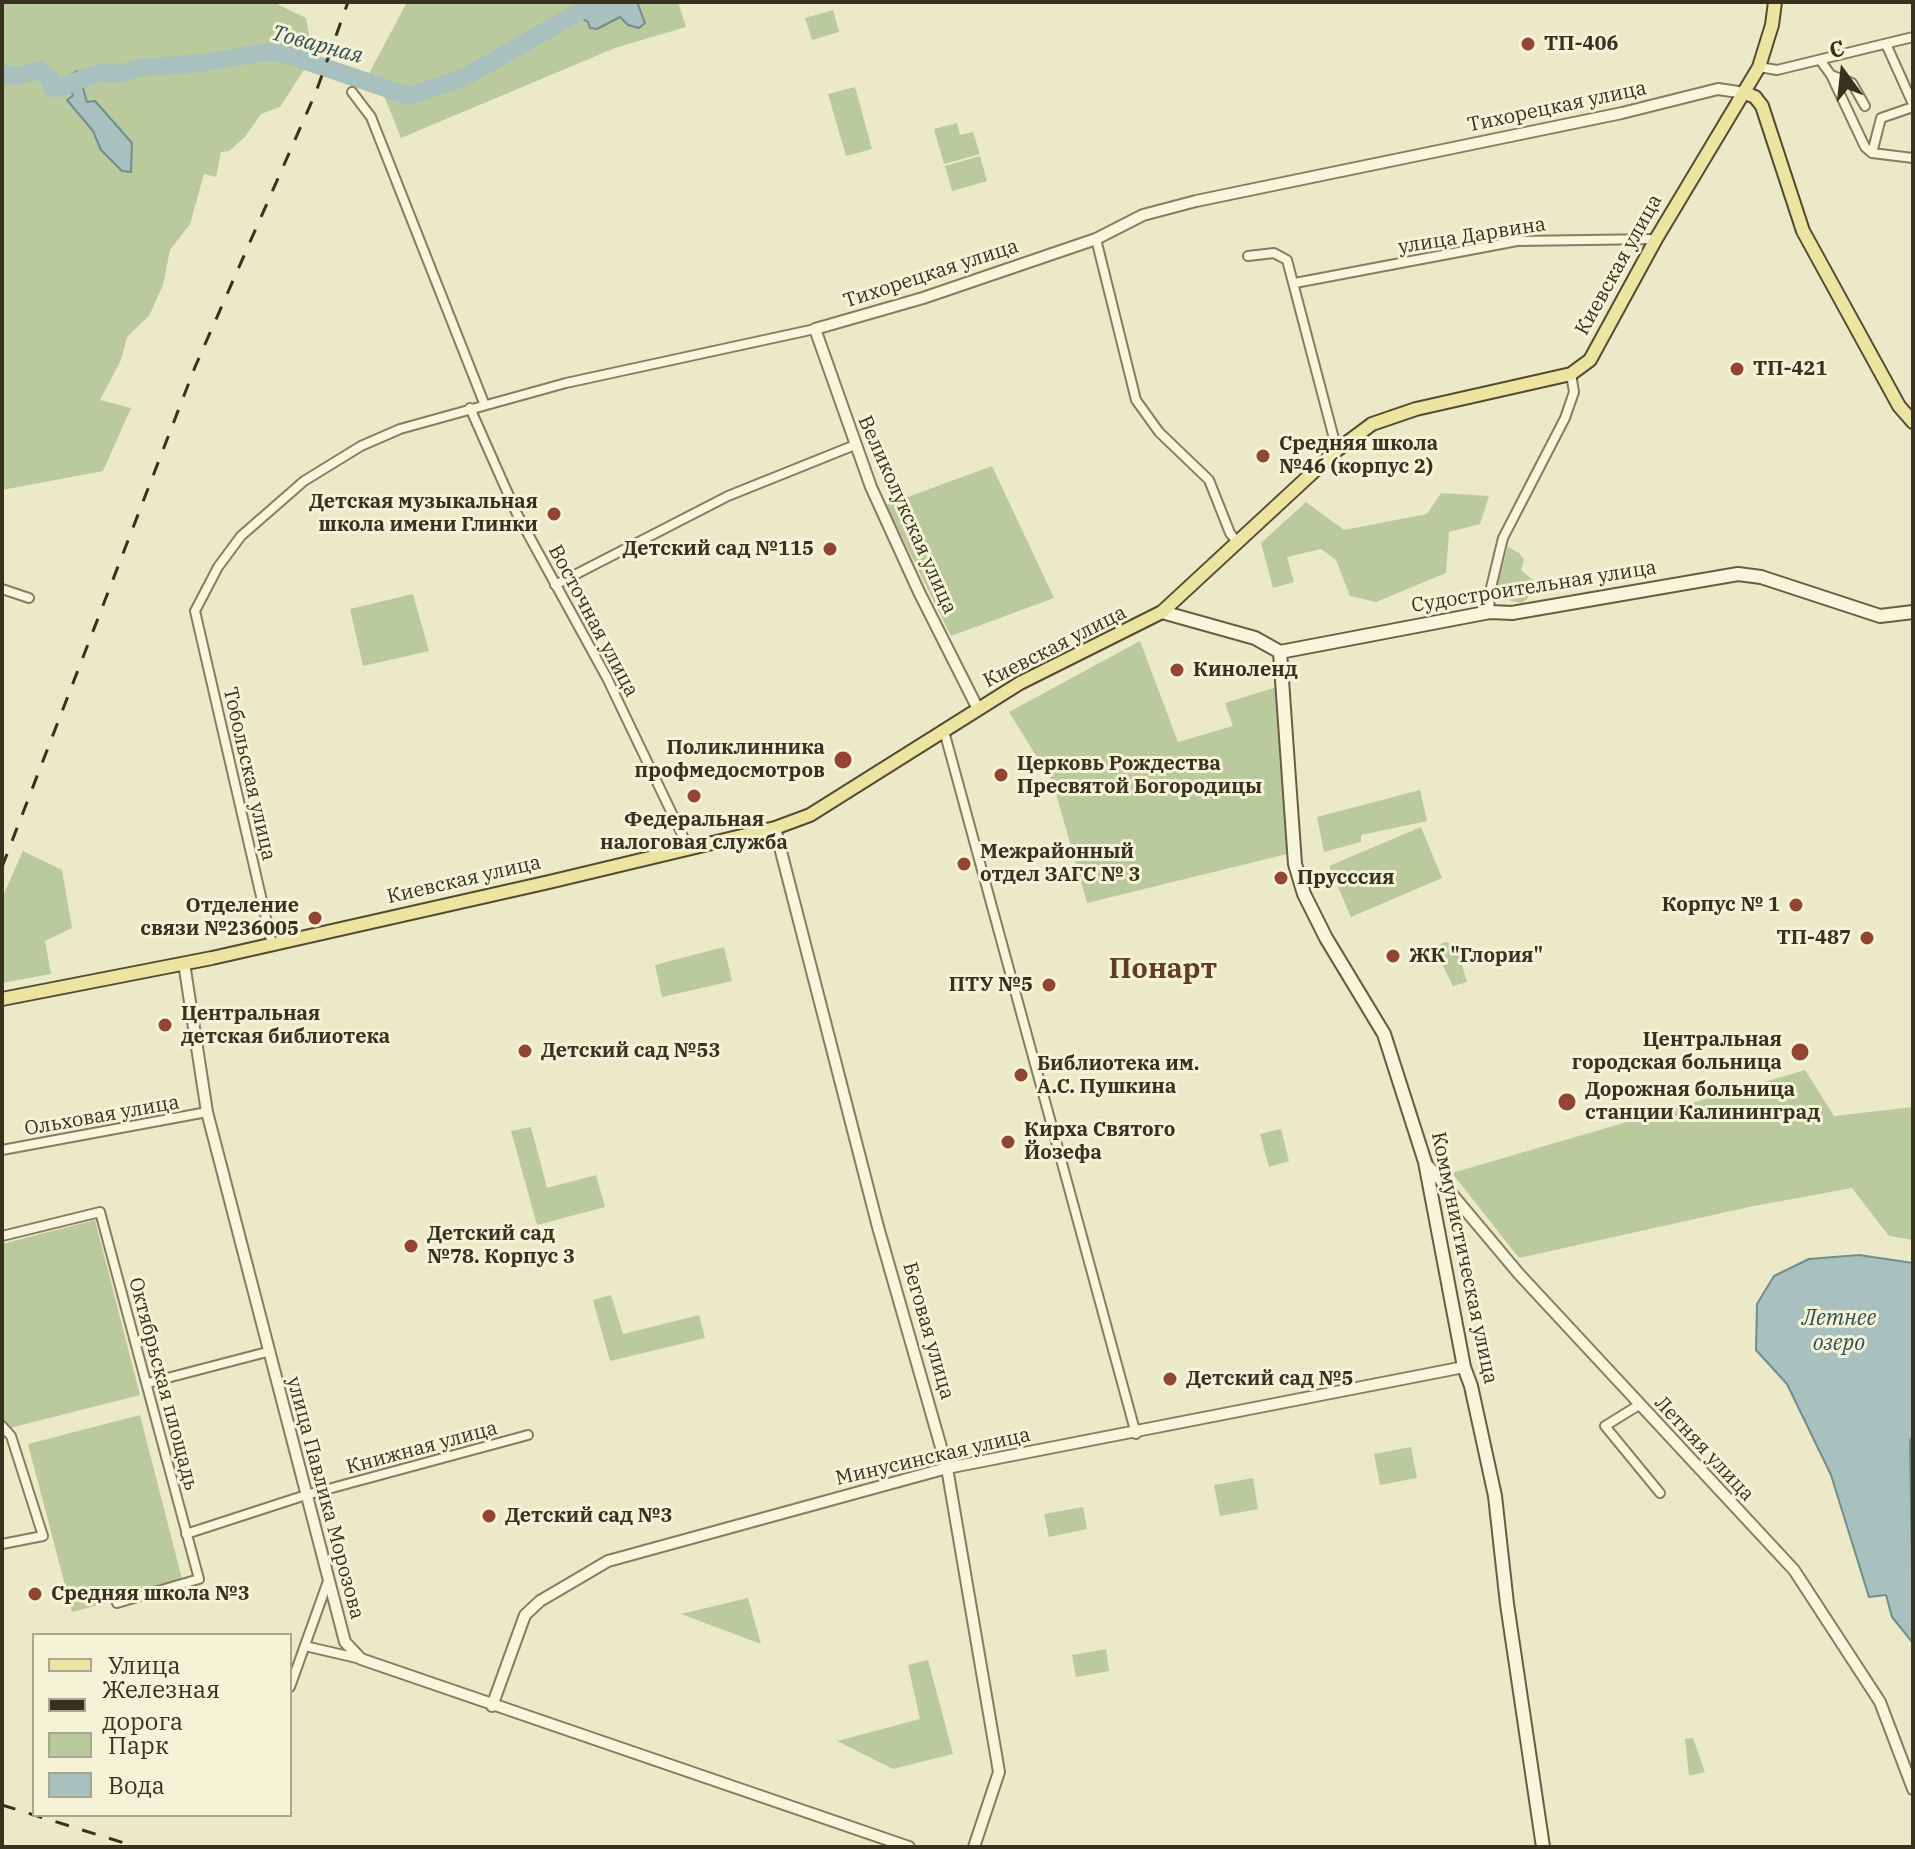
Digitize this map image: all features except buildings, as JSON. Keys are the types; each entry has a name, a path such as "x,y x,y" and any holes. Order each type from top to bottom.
{"main road":[{"name":"Киевская улица","path":"2,999 272,944 689,849 775,828 810,815 1020,683 1162,612 1337,450 1382,420 1571,374 1590,360 1656,239 1759,67 1772,25 1775,2"},
{"path":"1745,93 1755,97 1762,106 1803,231 1899,406 1913,422"},
{"name":"Судостроительная улица","path":"1280,652 1490,612 1512,613 1738,574 1761,577 1880,616 1913,612"},
{"path":"1162,612 1255,638 1280,652"},
{"name":"Коммунистическая улица","path":"1280,652 1295,864 1304,894 1321,927 1384,1034 1425,1162 1464,1367 1495,1496 1507,1604 1543,1847"}],"street":[{"path":"1759,67 1777,70 1913,37"},
{"path":"1872,153 1881,118 1913,106 1886,44"},
{"path":"1820,60 1831,75 1865,147 1872,153 1913,158"},
{"path":"1831,75 1852,83 1865,106"},
{"name":"Тихорецкая улица","path":"195,611 218,567 241,536 304,481 361,446 400,429 484,403 669,359 815,329 923,298 1096,239 1143,215 1234,192 1622,113 1718,89 1745,93"},
{"path":"352,92 371,117 484,403"},
{"path":"1096,239 1136,400 1159,432 1209,480 1230,533 1237,542"},
{"name":"улица Дарвина","path":"1295,283 1517,241 1656,239"},
{"path":"1248,256 1274,253 1287,260 1337,450"},
{"name":"Великолукская улица","path":"815,329 855,445 919,592 978,709"},
{"path":"1490,612 1489,596 1503,538 1565,418 1574,392 1571,374"},
{"name":"Восточная улица","path":"470,408 517,514 607,678 689,849"},
{"path":"555,585 728,496 855,445"},
{"path":"2,589 29,598"},
{"name":"Тобольская улица","path":"195,611 272,944"},
{"path":"944,731 1136,1434"},
{"name":"Беговая улица","path":"775,828 864,1174 947,1468 999,1772 974,1847"},
{"name":"улица Павлика Морозова","path":"184,963 207,1112 267,1352 345,1642 361,1659"},
{"name":"Ольховая улица","path":"2,1150 207,1112"},
{"name":"Летняя улица","path":"1425,1162 1519,1274 1794,1570 1880,1702 1913,1789"},
{"name":"Октябрьская площадь","path":"2,1236 100,1212 199,1579 117,1603"},
{"path":"148,1383 267,1352"},
{"name":"Минусинская улица","path":"492,1706 525,1615 540,1601 608,1561 947,1468 1136,1434 1464,1367"},
{"path":"1639,1405 1605,1426 1660,1493"},
{"path":"2,1426 43,1536 2,1544"},
{"name":"Книжная улица","path":"186,1534 306,1495 528,1435"},
{"path":"292,1682 329,1580"},
{"path":"305,1646 361,1659 909,1847"}],"green space":[{"path":"2,2 273,2 306,18 313,56 280,107 261,114 245,137 229,151 221,152 216,177 204,174 190,224 170,250 163,285 149,316 127,337 121,360 100,400 131,408 103,471 2,490","holes":["81,80 87,102 96,101 132,143 131,172 122,170 101,150 93,131 68,101 74,97 71,88"]},
{"path":"407,2 600,2 591,5 588,22 596,29 620,17 637,2 678,2 686,27 615,48 401,138 385,98 366,79"},
{"path":"833,10 839,32 812,40 805,18"},
{"path":"855,87 872,149 846,156 828,94"},
{"path":"957,123 960,135 973,132 980,154 944,164 934,129"},
{"path":"980,156 987,181 952,191 945,166"},
{"path":"992,466 1054,598 951,636 886,505"},
{"path":"1441,493 1489,496 1480,524 1449,532 1446,573 1376,602 1350,596 1336,560 1321,549 1287,557 1294,582 1273,588 1261,543 1306,502 1344,530 1427,514"},
{"path":"1508,547 1519,553 1524,560 1521,570 1535,582 1532,594 1522,603 1511,601 1497,587"},
{"path":"413,594 429,651 363,666 350,609"},
{"path":"1140,641 1178,742 1233,726 1225,703 1277,687 1291,853 1087,903 1053,783 1009,712"},
{"path":"1420,790 1427,821 1361,835 1361,842 1324,852 1317,817"},
{"path":"1421,827 1442,878 1351,917 1329,866"},
{"path":"23,851 62,870 72,928 45,941 51,974 2,983 2,898"},
{"path":"1445,942 1456,945 1467,982 1453,986 1434,948"},
{"path":"724,947 732,981 662,997 655,965"},
{"path":"1805,1070 1834,1116 1913,1107 1913,1240 1889,1236 1852,1188 1749,1207 1519,1258 1452,1173"},
{"path":"531,1127 547,1188 596,1175 605,1207 537,1225 511,1131"},
{"path":"1281,1129 1289,1161 1269,1167 1260,1134"},
{"path":"95,1220 140,1395 6,1429 2,1413 2,1244"},
{"path":"611,1295 623,1334 699,1315 705,1338 610,1361 593,1300"},
{"path":"140,1415 183,1583 72,1612 28,1444"},
{"path":"1411,1447 1417,1478 1380,1485 1374,1454"},
{"path":"1253,1478 1258,1509 1220,1516 1214,1485"},
{"path":"1083,1507 1087,1529 1049,1537 1044,1514"},
{"path":"748,1598 761,1644 681,1614"},
{"path":"1106,1649 1109,1671 1076,1677 1072,1655"},
{"path":"928,1660 953,1754 893,1769 837,1741 920,1719 908,1665"},
{"path":"1693,1738 1705,1772 1689,1776 1685,1739"}],"water":[{"path":"600,2 637,2 645,23 639,28 628,25 620,17 597,29 590,28 588,22 581,18 591,5"},
{"path":"78,71 87,102 95,101 132,143 131,172 122,171 101,150 93,131 67,100 73,96 68,82 70,75"},
{"name":"Летнее озеро","path":"1859,1255 1913,1263 1913,1436 1910,1440 1913,1643 1892,1617 1886,1595 1869,1597 1831,1475 1787,1384 1756,1350 1757,1304 1774,1276 1809,1259"}],"waterway":[{"name":"Товарная","path":"2,74 19,76 39,70 51,80 52,88 59,88 98,73 119,74 138,68 202,63 267,52 285,54 409,96 465,77 591,5 597,7 607,2"}],"railway":[{"path":"2,867 195,367 316,92 348,2"},
{"path":"2,1805 32,1814"},
{"path":"41,1817 137,1847"}],"place":[{"name":"ТП-406","path":"1528,44"},
{"name":"ТП-421","path":"1737,369"},
{"name":"Средняя школа №46 (корпус 2)","path":"1263,456"},
{"name":"Детская музыкальная школа имени Глинки","path":"554,514"},
{"name":"Детский сад №115","path":"830,549"},
{"name":"Киноленд","path":"1177,670"},
{"name":"Поликлинника профмедосмотров","path":"843,760"},
{"name":"Церковь Рождества Пресвятой Богородицы","path":"1001,775"},
{"name":"Федеральная налоговая служба","path":"694,796"},
{"name":"Межрайонный отдел ЗАГС № 3","path":"964,864"},
{"name":"Прусссия","path":"1281,878"},
{"name":"Корпус № 1","path":"1796,905"},
{"name":"Отделение связи №236005","path":"315,918"},
{"name":"ТП-487","path":"1867,938"},
{"name":"ЖК \"Глория\"","path":"1393,956"},
{"name":"ПТУ №5","path":"1049,985"},
{"name":"Центральная детская библиотека","path":"165,1025"},
{"name":"Детский сад №53","path":"525,1051"},
{"name":"Центральная городская больница","path":"1800,1052"},
{"name":"Библиотека им. А.С. Пушкина","path":"1021,1075"},
{"name":"Дорожная больница станции Калининград","path":"1567,1102"},
{"name":"Кирха Святого Йозефа","path":"1008,1142"},
{"name":"Детский сад №78. Корпус 3","path":"411,1246"},
{"name":"Детский сад №5","path":"1170,1379"},
{"name":"Детский сад №3","path":"489,1516"},
{"name":"Средняя школа №3","path":"35,1594"}],"district":[{"name":"Понарт","path":"1163,970"}]}
